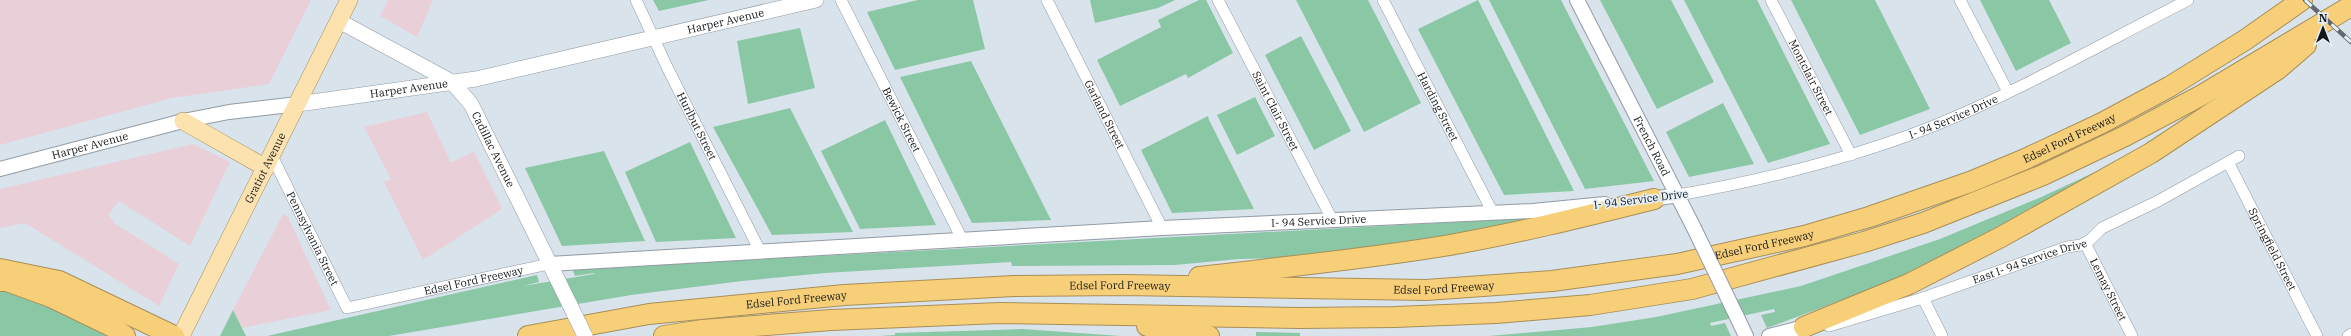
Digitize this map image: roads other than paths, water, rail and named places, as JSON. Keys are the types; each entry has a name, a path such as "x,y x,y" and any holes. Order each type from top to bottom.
{"highway":[{"name":"Edsel Ford Freeway","path":"528,336 649,314 794,299 1014,286 1124,285 1426,290 1552,281 1677,264 1804,236 1877,215 1970,182 2102,123 2169,87 2245,40 2302,0"},
{"name":"Edsel Ford Freeway","path":"664,336 703,330 838,320 1000,313 1306,318 1465,314 1590,305 1692,289 1864,242 1998,194 2132,133 2202,95 2349,8"},
{"path":"1804,327 1909,284 2001,237 2151,153 2278,69 2349,8"},
{"path":"1124,285 1371,257 1450,245 1537,228 1654,199"},
{"path":"0,269 59,281 174,336"},
{"path":"0,281 51,297 113,327 125,336"},
{"path":"1082,315 1209,336"}],"main road":[{"name":"Gratiot Avenue","path":"181,336 349,0"},
{"name":"Harper Avenue","path":"298,104 452,82 654,38 816,0"},
{"name":"Cadillac Avenue","path":"339,21 452,82 471,104 585,336"},
{"path":"183,121 269,162"}],"street":[{"name":"Hurlbut Street","path":"636,0 760,251"},
{"name":"Bewick Street","path":"841,0 962,239"},
{"name":"Garland Street","path":"1047,0 1162,228"},
{"name":"Saint Clair Street","path":"1218,0 1333,221"},
{"name":"Harding Street","path":"1383,0 1493,213"},
{"name":"French Road","path":"1577,0 1678,195 1746,336"},
{"name":"Montclair Street","path":"1771,0 1850,155"},
{"path":"1960,0 2008,92"},
{"name":"I- 94 Service Drive","path":"1162,228 1493,213 1654,199 1769,178 1850,155 1932,126 2008,92 2188,0"},
{"name":"Harper Avenue","path":"0,169 183,121 229,112 298,104"},
{"name":"East I- 94 Service Drive","path":"1804,327 1833,325 1923,298 2067,247 2085,244 2102,228 2158,201 2239,156"},
{"name":"Pennsylvania Street","path":"269,162 341,293 347,308 361,305"},
{"name":"Springfield Street","path":"2228,162 2317,336"},
{"name":"Edsel Ford Freeway","path":"361,305 549,264 1162,228"},
{"name":"Lemay Street","path":"2085,244 2132,336"},
{"path":"1923,298 1942,336"},
{"path":"1769,336 1804,327"}],"railway":[{"path":"2305,0 2351,42"}]}
